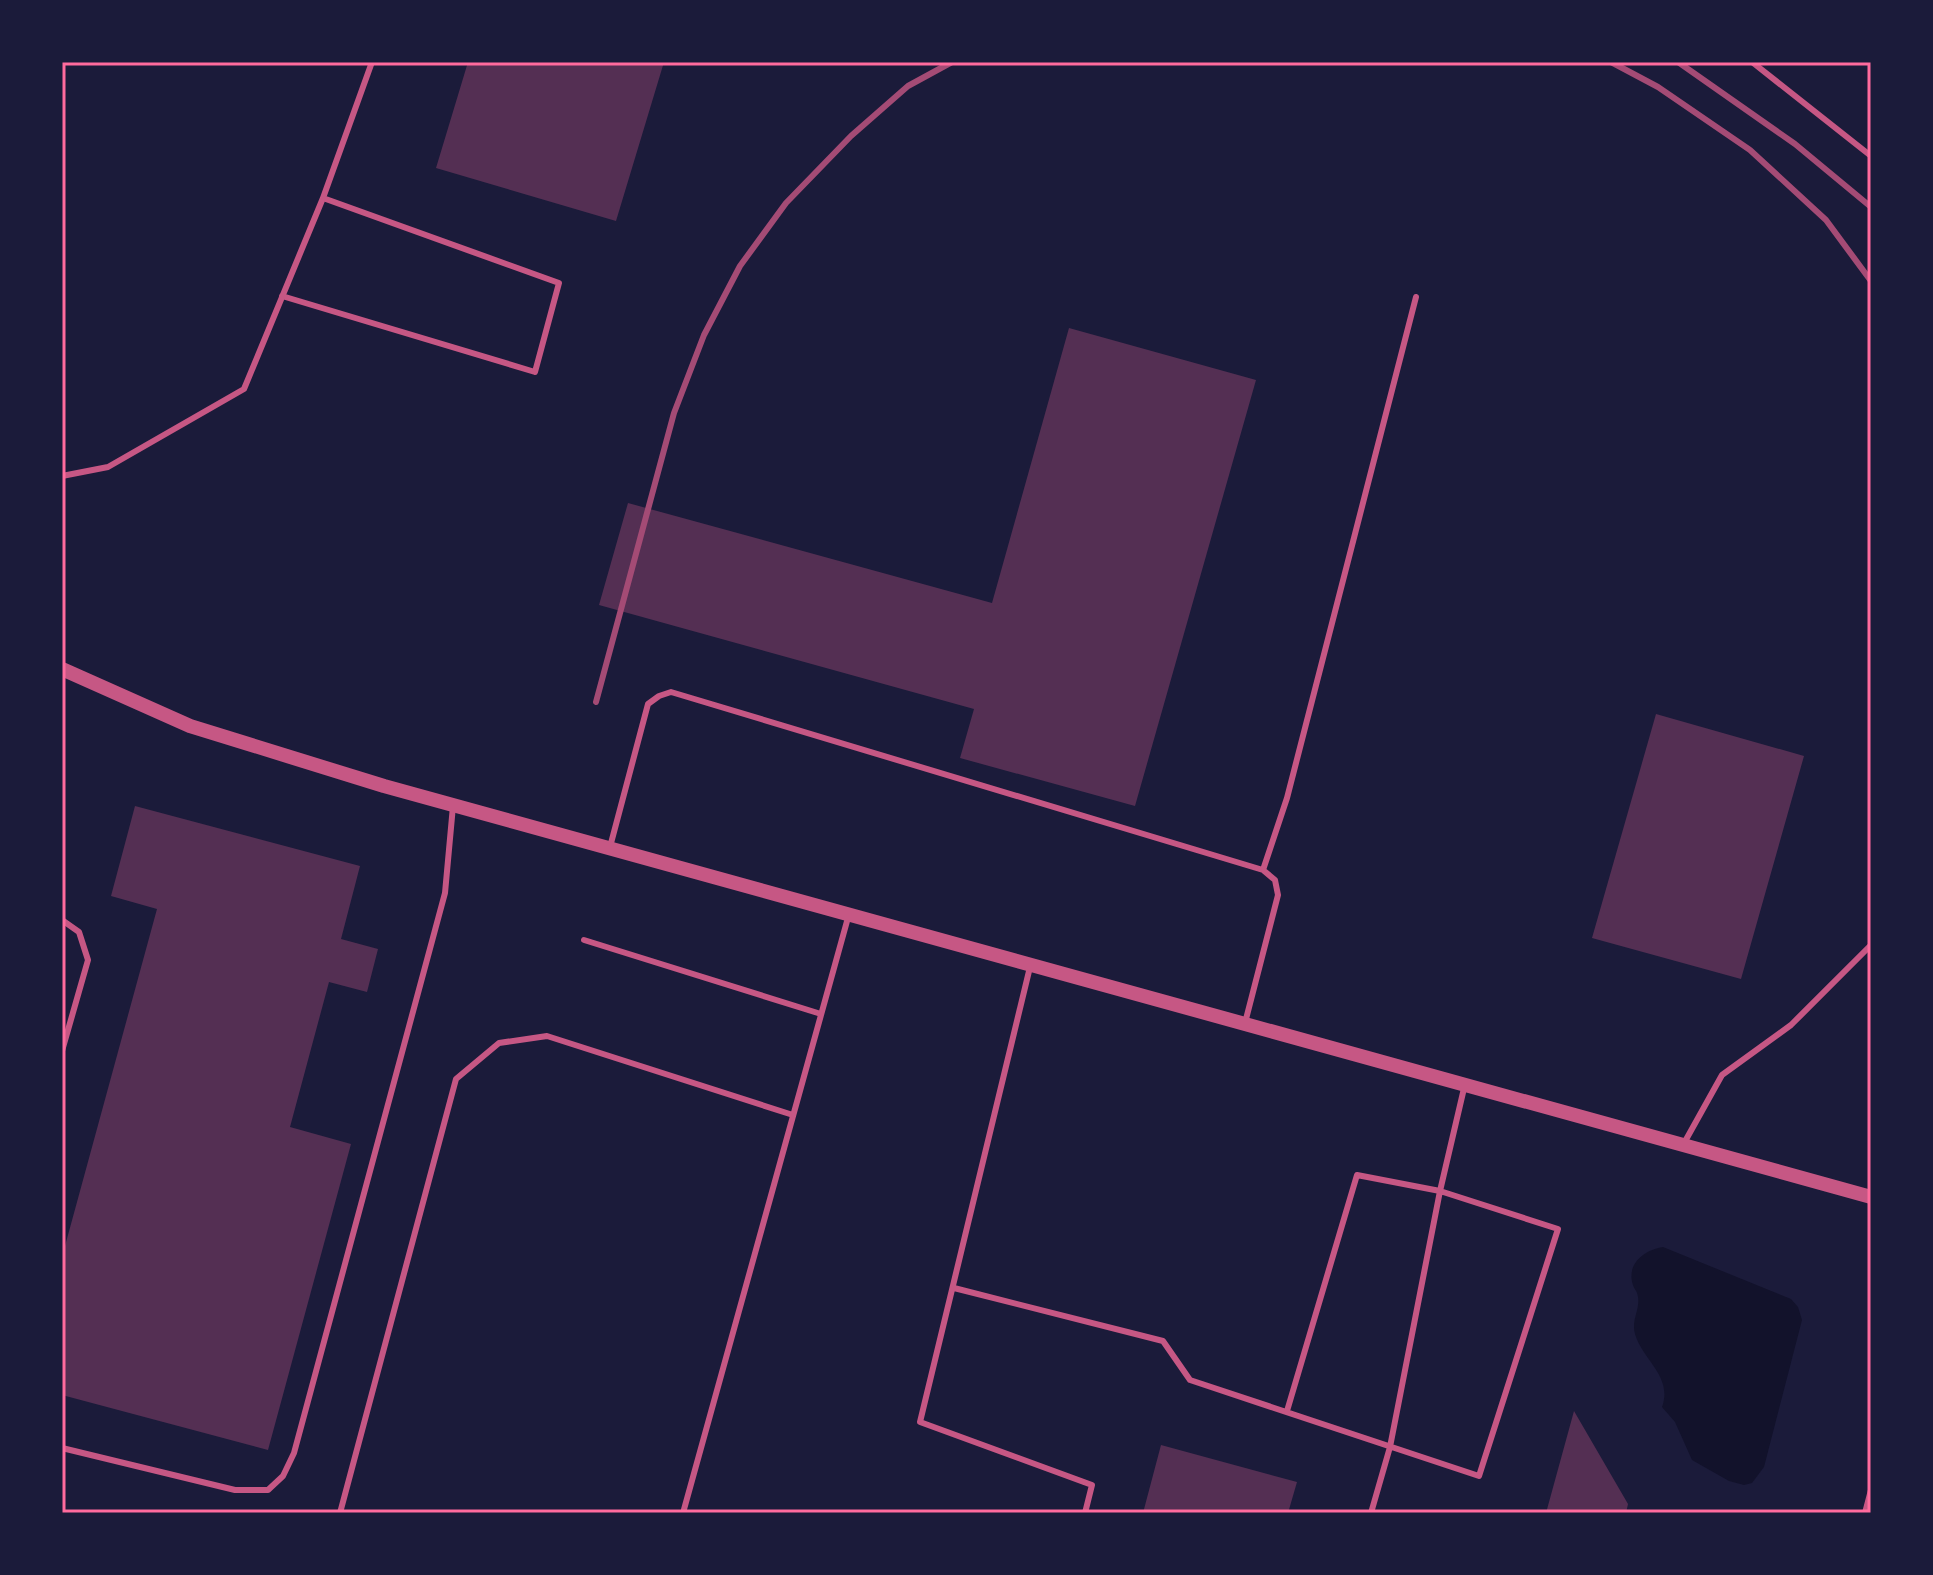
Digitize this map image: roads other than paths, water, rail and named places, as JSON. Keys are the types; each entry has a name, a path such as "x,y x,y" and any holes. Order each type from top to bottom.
{"street":[{"path":"63,673 190,726 454,805 1871,1197"}],"lane":[{"path":"62,476 108,467 244,389 323,198 372,62"},
{"path":"1752,62 1871,156"},
{"path":"282,296 535,372 559,283 323,198"},
{"path":"1263,870 1287,798 1416,297"},
{"path":"610,848 648,704 671,692 1263,870 1275,880 1278,895 1245,1023"},
{"path":"62,1448 235,1490 268,1490 283,1476 294,1453 445,893 454,805"},
{"path":"683,1513 849,914"},
{"path":"62,920 79,932 88,960 62,1051"},
{"path":"584,940 821,1014"},
{"path":"1683,1145 1722,1075 1791,1025 1871,945"},
{"path":"1031,965 920,1422 1092,1485 1085,1513"},
{"path":"340,1513 456,1079 499,1043 547,1036 793,1115"},
{"path":"1371,1513 1390,1447 1440,1191 1465,1084"},
{"path":"954,1288 1163,1341 1190,1380 1479,1476 1558,1229 1440,1191 1357,1175 1287,1411"},
{"path":"1865,1513 1871,1490"}],"railway":[{"path":"596,702 674,413 704,335 740,266 786,203 851,136 908,86 952,62"},
{"path":"1611,62 1658,87 1750,150 1826,220 1871,281"},
{"path":"1678,62 1795,144 1871,207"}]}
